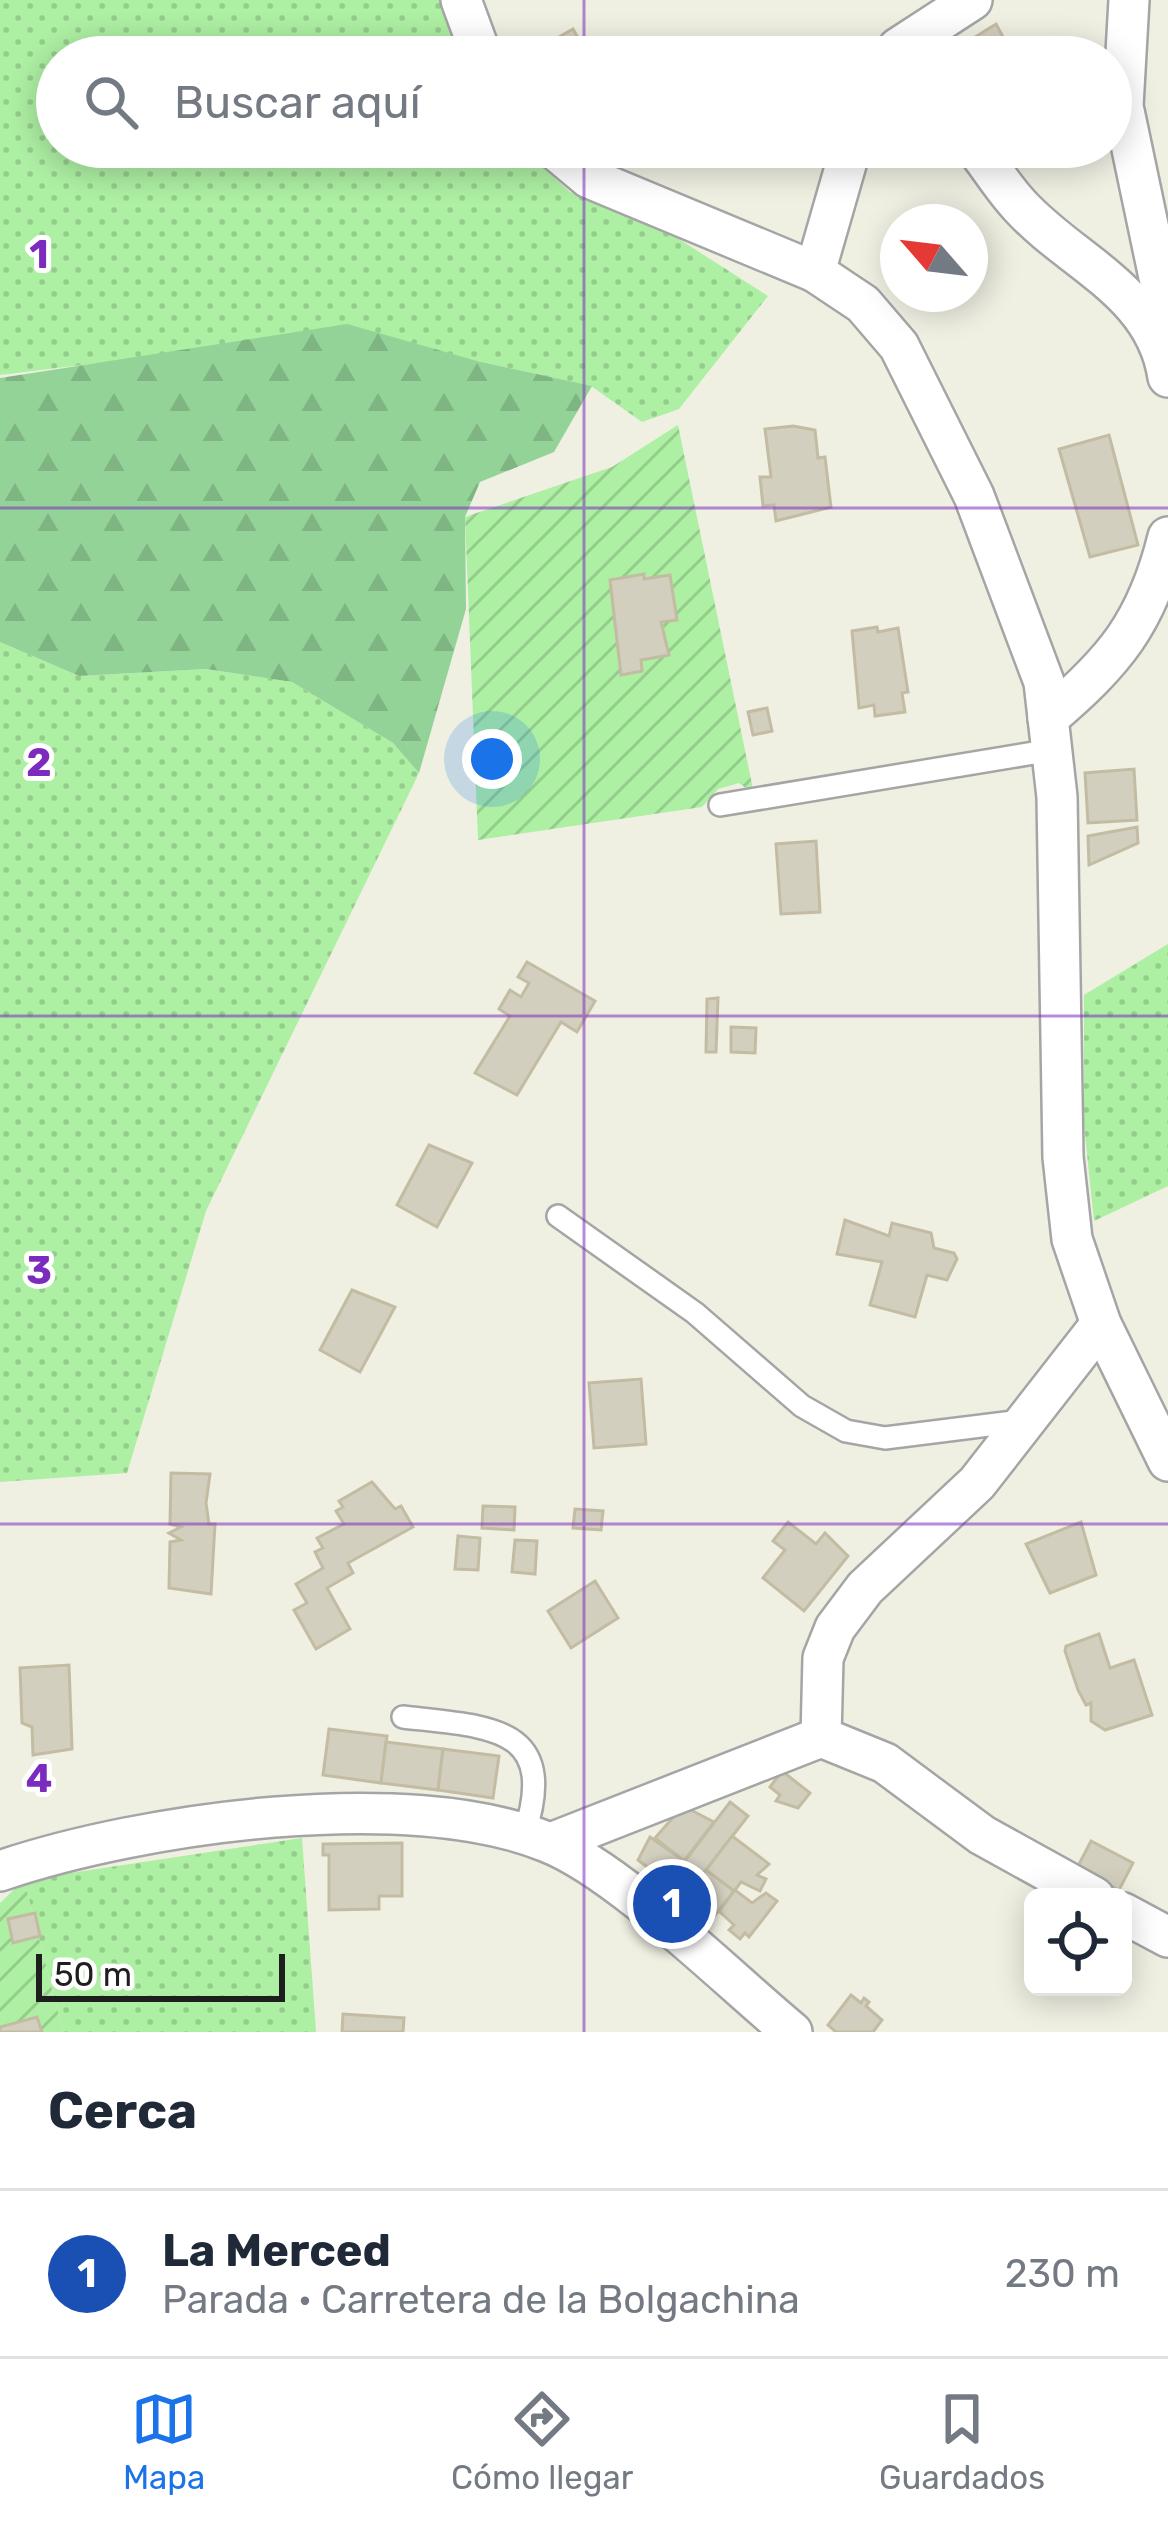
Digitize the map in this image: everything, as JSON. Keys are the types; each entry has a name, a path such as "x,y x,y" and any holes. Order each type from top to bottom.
{"street":[{"path":"461,0 474,36"},
{"path":"923,36 972,0"},
{"path":"1127,36 1129,0"},
{"path":"1132,149 1160,282 1166,363"},
{"path":"577,168 589,178 815,272 863,304 898,346 974,496 1044,682 1050,734 1063,1157 1072,1239 1101,1324 1168,1461"},
{"path":"815,272 845,168"},
{"path":"991,168 1022,208 1117,284 1166,363"},
{"path":"1050,734 1101,674 1151,640 1168,537"},
{"path":"821,1737 823,1658 835,1628 865,1588 977,1483 1101,1324"},
{"path":"538,1839 821,1737 885,1763 982,1835 1078,1888"},
{"path":"0,1871 51,1854 292,1814 469,1817 538,1839 624,1892 792,2032"},
{"path":"1132,1917 1168,1937"}],"lane":[{"path":"720,805 1050,734"},
{"path":"558,1216 695,1313 802,1406 846,1431 885,1438 1022,1421"},
{"path":"403,1717 478,1726 520,1744 536,1769 538,1839"}],"green space":[{"path":"0,0 440,0 455,36 36,36 36,168 544,168 570,192 671,234 768,296 679,409 642,422 591,386 477,361 172,354 0,375"},
{"path":"347,324 477,361 592,386 554,452 480,482 465,517 466,609 419,773 393,743 292,682 206,669 79,676 0,642 0,378"},
{"path":"678,425 754,794 739,783 718,789 702,807 478,840 465,517 612,467"},
{"path":"0,642 79,676 206,669 292,682 393,743 419,773 206,1211 127,1473 0,1482"},
{"path":"1168,944 1168,1186 1094,1221 1084,1125 1084,995"},
{"path":"302,1838 316,2032 63,2032 24,1880"},
{"path":"24,1880 63,2032 0,2032 0,1903"}],"building":[{"path":"996,24 1003,36 977,36"},
{"path":"765,429 815,430 818,458 825,457 831,507 776,521 774,505 763,506 760,477 771,477"},
{"path":"1109,435 1138,545 1090,557 1059,449"},
{"path":"644,574 644,579 670,575 677,620 661,622 669,655 641,660 642,671 621,675 610,580"},
{"path":"877,627 878,632 898,628 908,692 902,693 905,712 875,716 874,705 859,708 852,631"},
{"path":"767,708 772,731 753,735 748,712"},
{"path":"1134,769 1137,820 1088,823 1085,773"},
{"path":"1137,827 1138,843 1089,865 1088,836"},
{"path":"816,841 820,912 781,914 776,844"},
{"path":"527,962 595,1001 577,1032 561,1022 517,1095 475,1073 510,1016 499,1009 510,990 521,997 529,983 518,977"},
{"path":"718,998 716,1052 706,1052 707,999"},
{"path":"731,1027 756,1028 755,1053 731,1052"},
{"path":"429,1145 472,1163 437,1227 397,1205"},
{"path":"845,1220 889,1236 892,1223 931,1233 934,1248 954,1253 957,1259 947,1280 927,1275 915,1317 870,1305 882,1262 837,1254"},
{"path":"352,1290 395,1307 360,1372 320,1350"},
{"path":"641,1379 646,1444 594,1448 589,1383"},
{"path":"171,1473 210,1474 206,1503 209,1524 215,1524 211,1594 169,1588 170,1542 181,1540 169,1533 181,1527 170,1524"},
{"path":"372,1482 395,1509 401,1506 413,1527 348,1563 353,1573 327,1588 350,1629 316,1649 294,1610 307,1603 296,1584 323,1568 315,1552 323,1548 317,1538 344,1524 336,1511 343,1507 339,1501"},
{"path":"483,1506 515,1507 514,1530 482,1528"},
{"path":"575,1509 603,1511 601,1530 573,1528"},
{"path":"788,1522 816,1544 825,1533 848,1556 804,1611 763,1578 785,1550 773,1541"},
{"path":"1081,1522 1096,1575 1050,1593 1026,1544"},
{"path":"458,1536 480,1538 478,1570 455,1569"},
{"path":"515,1540 537,1541 535,1574 512,1572"},
{"path":"595,1581 618,1618 571,1648 548,1611"},
{"path":"1099,1634 1110,1668 1134,1660 1152,1715 1105,1730 1091,1721 1091,1703 1086,1705 1078,1690 1065,1651 1066,1646"},
{"path":"69,1665 72,1749 33,1755 32,1727 22,1723 20,1668"},
{"path":"329,1729 387,1736 381,1783 323,1775"},
{"path":"386,1742 443,1749 438,1790 381,1783"},
{"path":"443,1749 499,1756 493,1798 438,1790"},
{"path":"782,1771 810,1793 798,1808 776,1801 780,1795 770,1787"},
{"path":"730,1802 748,1816 685,1897 668,1883"},
{"path":"683,1806 714,1822 684,1861 655,1838"},
{"path":"732,1836 769,1864 757,1875 766,1879 760,1891 741,1882 735,1890 752,1903 766,1893 777,1901 749,1937 745,1933 740,1939 729,1930 734,1925 719,1911 734,1891 706,1870"},
{"path":"650,1837 684,1861 668,1883 638,1860"},
{"path":"1091,1841 1133,1863 1120,1888 1077,1868"},
{"path":"402,1843 402,1896 379,1896 379,1909 329,1910 329,1855 323,1855 323,1844"},
{"path":"706,1870 734,1891 713,1918 685,1897"},
{"path":"35,1913 40,1936 13,1943 8,1919"},
{"path":"851,1995 861,2003 864,1998 869,2002 866,2006 882,2020 873,2032 836,2032 828,2025"},
{"path":"343,2014 404,2018 403,2032 342,2032"},
{"path":"37,2017 42,2032 0,2032 0,2027"}],"place":[{"name":"La Merced","path":"672,1904"}]}
